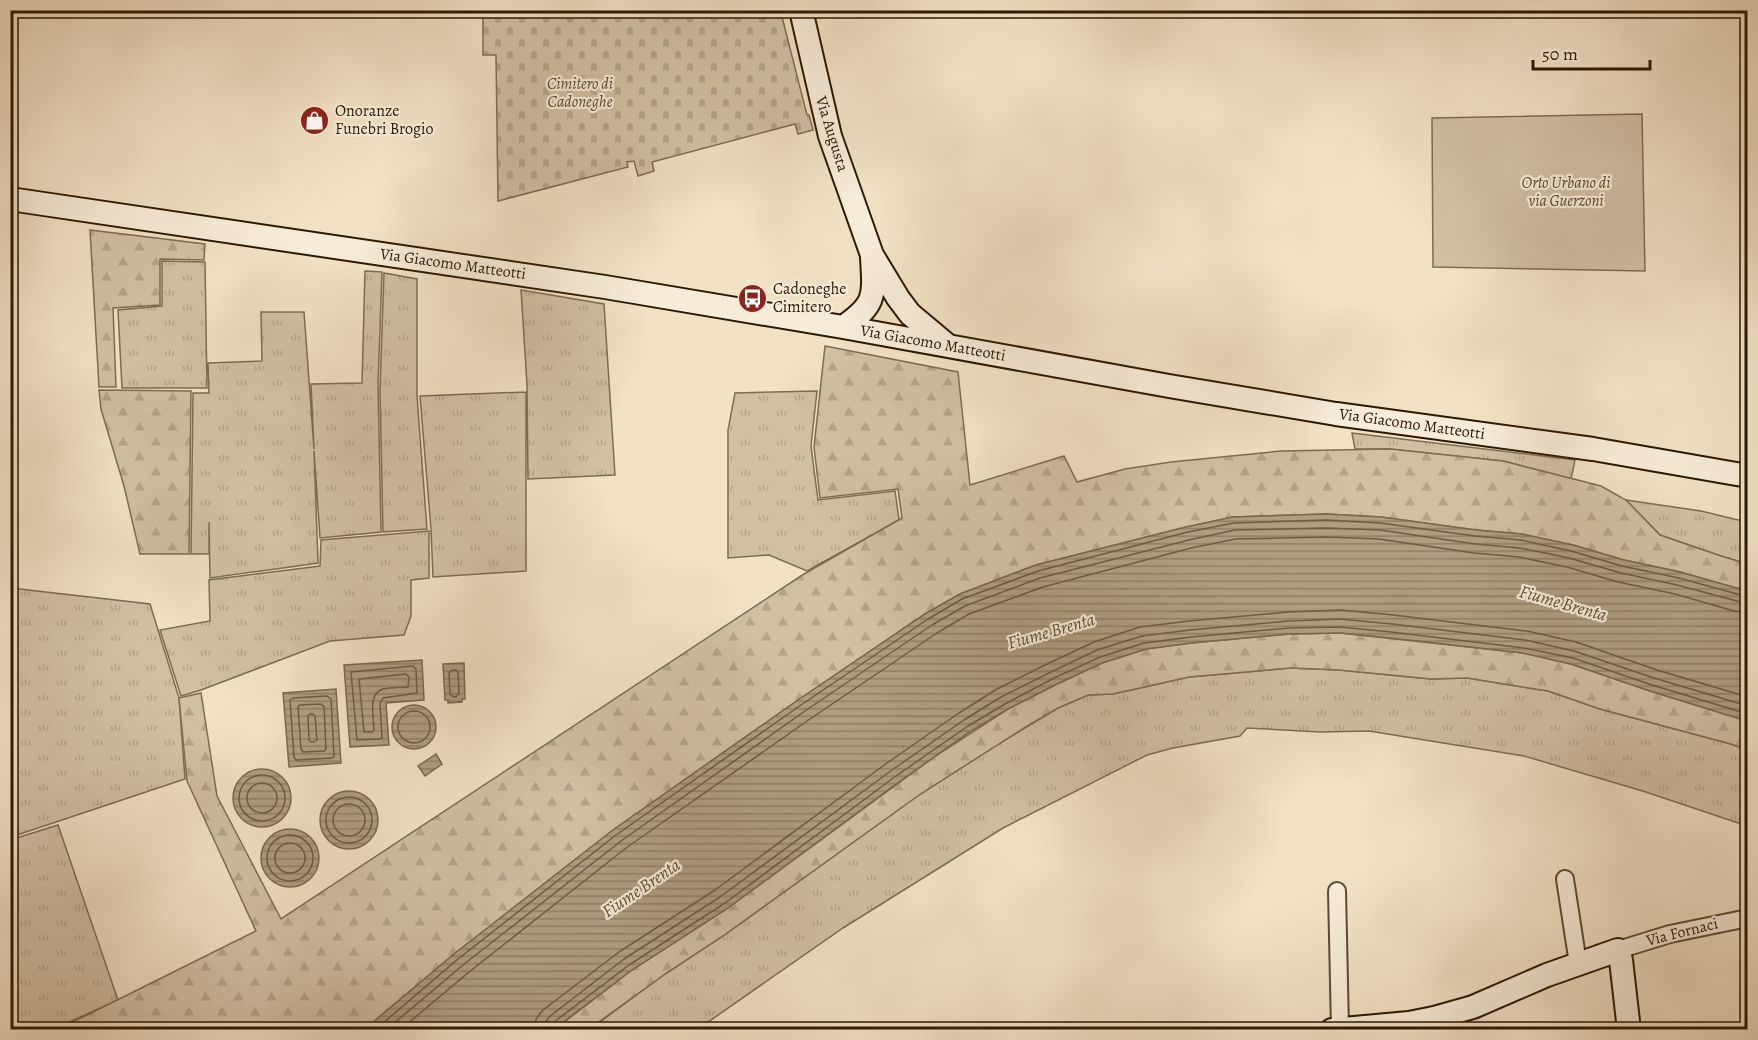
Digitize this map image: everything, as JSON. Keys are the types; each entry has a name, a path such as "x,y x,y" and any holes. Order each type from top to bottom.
{"main road":[{"name":"Via Augusta","path":"801,10 830,136 872,255 910,314 949,346"},
{"name":"Via Giacomo Matteotti","path":"10,199 511,272 843,327 1336,414 1593,449 1748,476"},
{"name":"Via Augusta","path":"872,255 874,292 872,300 876,323 881,334"},
{"path":"881,334 894,313 898,298"},
{"path":"843,327 855,319 872,300"},
{"path":"1332,1029 1409,1026 1473,1007 1547,975 1618,950 1629,1029"}],"street":[{"path":"1565,879 1577,957 1580,963"},
{"path":"1337,891 1340,1029"},
{"name":"Via Fornaci","path":"1618,950 1670,934 1748,918"}],"green space":[{"name":"Cimitero di Cadoneghe","path":"483,11 777,11 778,14 781,13 807,115 809,115 813,130 798,134 795,124 652,162 654,171 638,176 634,161 627,162 628,167 498,201 496,55 483,55"},
{"name":"Orto Urbano di via Guerzoni","path":"1642,114 1645,271 1433,267 1432,118"},
{"path":"90,230 205,244 204,260 160,259 160,305 113,308 116,387 99,387"},
{"path":"162,261 205,262 207,388 122,388 118,310 162,306"},
{"path":"365,271 382,272 378,384 381,532 320,538 314,451 318,563 210,578 209,522 209,554 191,554 193,393 209,393 208,363 262,361 261,312 304,312 314,449 311,384 362,383"},
{"path":"384,273 417,279 417,396 427,529 383,532 380,389"},
{"path":"521,290 604,304 615,475 528,479 527,384"},
{"path":"825,346 958,372 970,485 1064,456 1077,482 1125,469 1171,462 1281,451 1390,449 1503,461 1601,486 1626,500 1660,535 1747,564 1747,591 1680,572 1522,534 1381,517 1326,514 1233,517 1036,565 960,594 925,614 798,700 613,830 454,954 365,1029 54,1030 256,931 187,781 179,698 201,693 217,796 281,919 804,574 902,518 898,489 820,498 814,447"},
{"path":"99,390 191,391 189,554 140,554 124,486 101,409"},
{"path":"817,391 811,446 818,500 895,491 899,520 807,571 769,555 728,558 728,430 735,393"},
{"path":"526,392 526,571 433,577 420,396"},
{"path":"1352,433 1575,460 1571,479 1503,461 1390,449 1355,449"},
{"path":"1626,500 1701,511 1747,522 1747,564 1660,535"},
{"path":"429,531 429,578 411,580 411,616 404,635 330,641 181,696 160,630 210,621 209,580 320,566 321,540"},
{"path":"11,588 150,604 179,698 185,779 11,837"},
{"path":"1340,633 1523,653 1571,664 1747,721 1747,750 1600,709 1548,691 1467,678 1431,679 1291,668 1189,677 1113,694 1088,695 1058,708 1024,728 919,795 589,1029 554,1030 632,970 728,908 937,755 1008,709 1057,684 1102,663 1146,649 1289,634"},
{"path":"1291,668 1431,679 1467,678 1548,691 1600,709 1731,744 1747,750 1747,826 1646,792 1524,756 1369,731 1320,732 1247,728 1240,736 1147,755 1003,828 843,928 698,1029 589,1030 919,795 1058,708 1088,695 1113,694 1189,677"},
{"path":"58,825 118,1000 54,1029 11,1029 10,840"}],"water":[{"name":"Fiume Brenta","path":"1326,514 1381,517 1522,534 1680,572 1747,591 1747,721 1571,664 1523,653 1340,633 1289,634 1146,649 1102,663 1057,684 971,731 728,908 632,970 554,1029 365,1029 454,954 613,830 798,700 925,614 960,594 1036,565 1186,527 1233,517"},
{"path":"422,660 424,700 386,703 389,745 350,747 344,665"},
{"path":"464,663 465,699 462,699 462,702 448,703 448,700 445,700 443,664"},
{"path":"336,689 341,763 289,767 283,693"},
{"path":"414,705 430,711 436,727 430,743 414,749 398,743 392,727 398,711"},
{"path":"436,754 442,764 425,776 418,766"},
{"path":"262,769 273,771 283,777 289,787 291,798 289,809 283,819 273,825 262,827 251,825 241,819 235,809 233,798 235,787 241,777 251,771"},
{"path":"343,791 355,791 370,799 378,814 378,826 370,841 355,849 343,849 328,841 320,826 320,814 328,799"},
{"path":"290,829 301,831 314,842 319,858 317,869 306,882 290,887 279,885 266,874 261,858 263,847 274,834"}],"place":[{"name":"Onoranze Funebri Brogio","path":"314,120"},
{"name":"Cadoneghe Cimitero","path":"752,298"}]}
